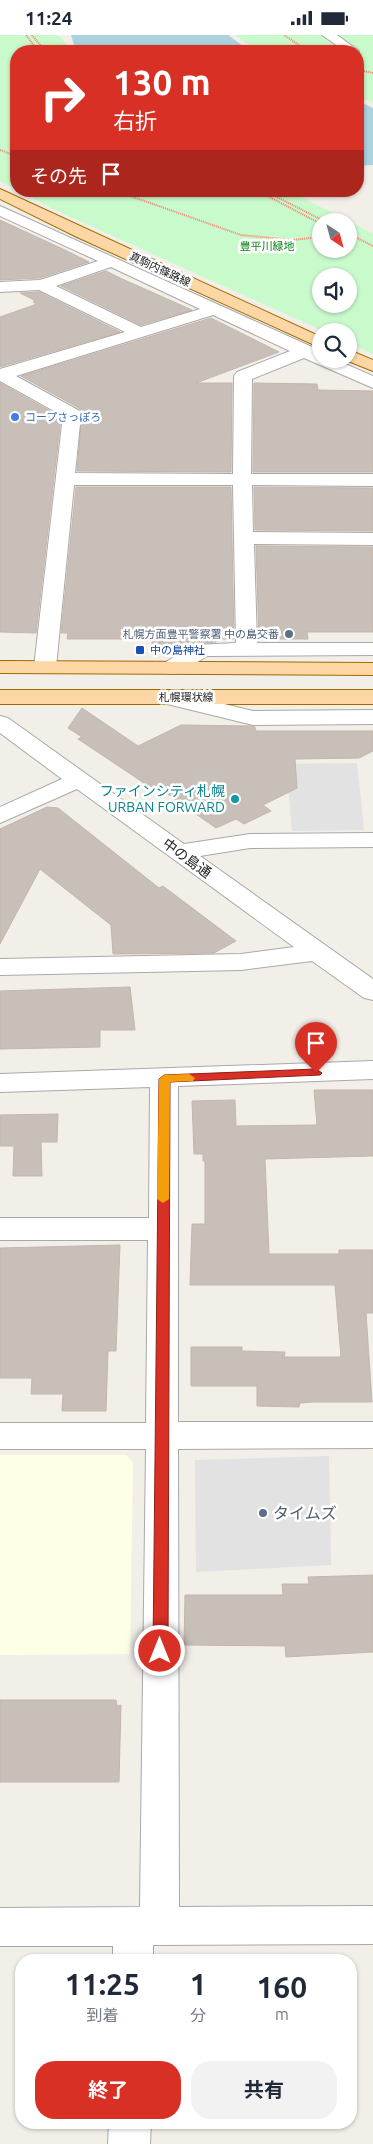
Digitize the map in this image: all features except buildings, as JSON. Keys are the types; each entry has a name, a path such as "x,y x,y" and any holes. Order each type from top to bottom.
{"main road":[{"name":"真駒内篠路線","path":"0,193 312,350"},
{"path":"357,359 373,366"},
{"path":"0,667 373,669"},
{"name":"札幌環状線","path":"0,697 373,697"}],"street":[{"path":"328,35 344,45"},
{"path":"0,210 7,220 312,351"},
{"path":"0,287 42,285 109,263"},
{"path":"42,285 139,332"},
{"path":"1,374 213,309"},
{"path":"247,650 242,480 243,376 312,355"},
{"path":"345,368 373,383"},
{"path":"1,374 72,415 45,667"},
{"path":"66,479 373,480"},
{"path":"244,538 373,539"},
{"path":"172,668 202,650 373,649"},
{"path":"167,697 253,718 373,717"},
{"name":"中の島通","path":"0,723 373,992"},
{"path":"0,816 78,780"},
{"path":"178,852 250,841 373,840"},
{"path":"0,967 241,962 317,952"},
{"path":"0,1083 164,1079 373,1070"},
{"path":"142,1938 162,1435 164,1079"},
{"path":"0,1229 163,1229"},
{"path":"0,1436 373,1435"},
{"path":"0,1927 142,1938 373,1925"},
{"path":"130,2129 130,2144"}],"path":[{"path":"32,35 40,45"},
{"path":"284,35 299,45"},
{"path":"133,197 241,235 292,240 312,238"},
{"path":"269,197 312,219"},
{"path":"277,197 312,215"},
{"path":"358,238 373,246"}],"shaded area":[{"path":"357,763 364,830 292,831 286,764"},
{"path":"0,1455 126,1455 133,1462 130,1654 0,1655"},
{"name":"タイムズ","path":"329,1456 331,1565 196,1572 195,1460"}],"green space":[{"path":"0,35 58,35 67,45 10,45 10,187 0,181"},
{"path":"235,35 373,35 373,102 364,99 364,45 249,45"},
{"name":"豊平川緑地","path":"30,197 301,197 333,213 312,213 312,258 357,258 358,226 373,234 373,354 357,347 357,323 312,323 312,326"}],"water":[{"path":"71,35 228,35 242,45 74,45"},
{"path":"364,104 373,108 373,165 364,166"}],"slow traffic":[{"path":"163,1199 164,1079 189,1078"}],"place":[{"name":"コープさっぽろ","path":"15,417"},
{"name":"札幌方面豊平警察署 中の島交番","path":"289,634"},
{"name":"中の島神社","path":"140,650"},
{"name":"ファインシティ札幌 URBAN FORWARD","path":"235,799"},
{"name":"タイムズ","path":"263,1513"}],"route":[{"path":"160,1651 164,1079 316,1073"}]}
